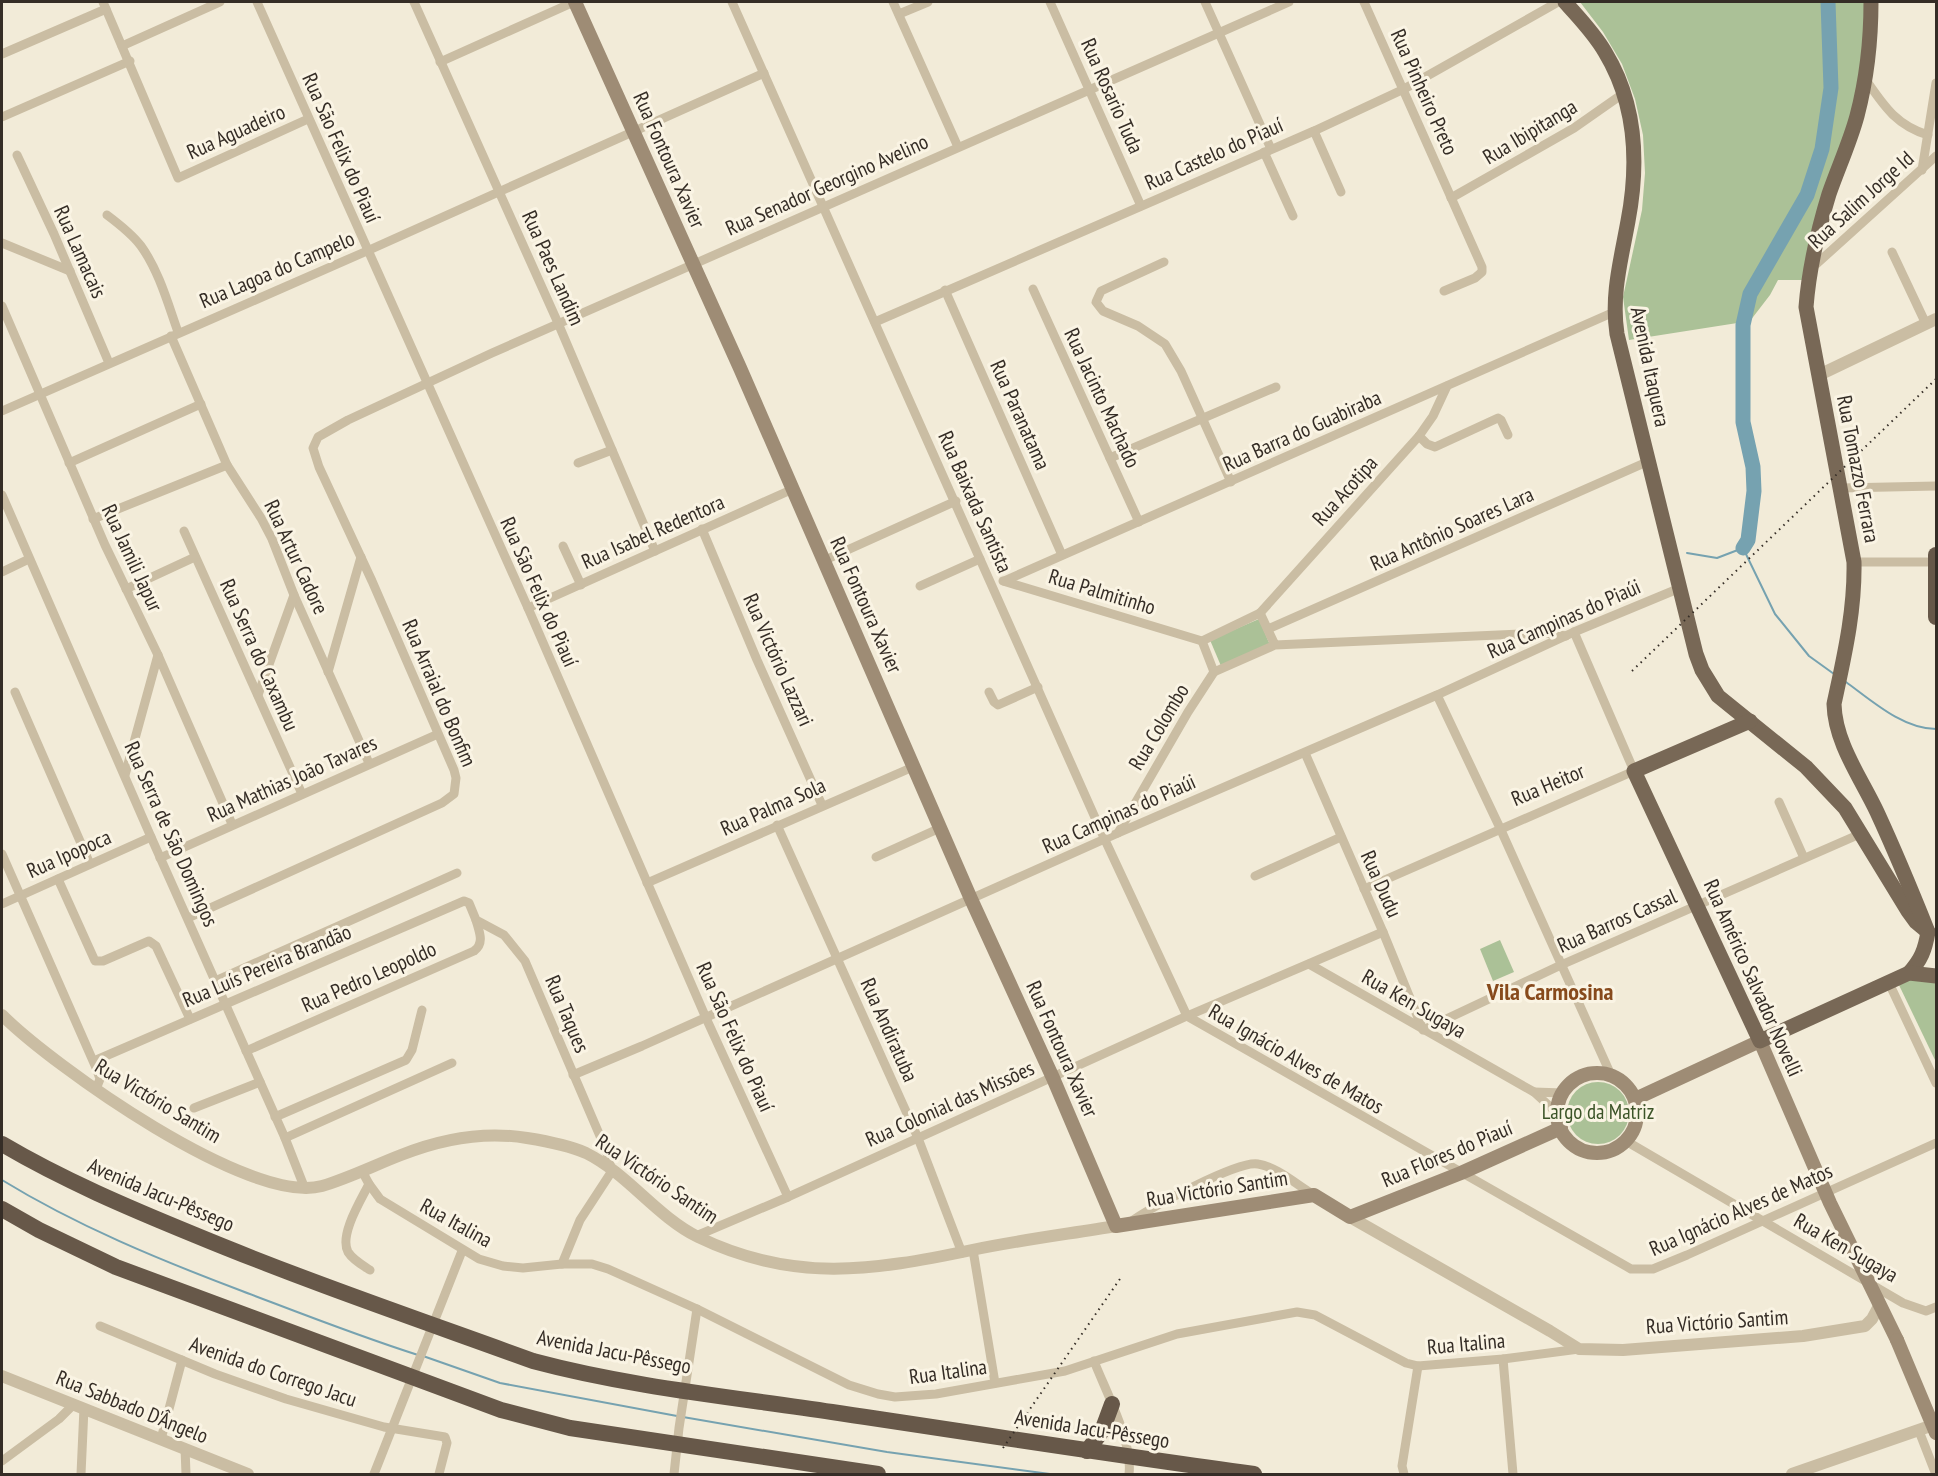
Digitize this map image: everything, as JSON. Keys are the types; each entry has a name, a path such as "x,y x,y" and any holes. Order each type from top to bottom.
{"highway":[{"path":"1932,558 1936,617"},
{"name":"Avenida Jacu-Pêssego","path":"2,1144 68,1179 143,1214 317,1284 431,1327 566,1370 684,1394 1087,1451 1130,1467 1254,1474"},
{"path":"2,1209 39,1230 116,1267 415,1373 501,1410 544,1422 678,1436 879,1474"},
{"path":"1087,1451 1102,1431 1112,1404"}],"main road":[{"name":"Rua Fontoura Xavier","path":"574,2 793,489 971,899 1121,1225"},
{"name":"Avenida Itaquera","path":"1565,2 1605,52 1624,93 1632,130 1635,158 1632,199 1616,285 1614,312 1617,334 1701,670 1718,696 1806,767 1828,788 1845,808 1908,911 1928,932"},
{"name":"Rua Tomazzo Ferrara","path":"1871,2 1866,80 1857,117 1829,197 1810,270 1806,307 1854,562 1854,599 1834,704 1834,716 1928,932"},
{"path":"1729,730 1732,709"},
{"name":"Rua Heitor","path":"1635,771 1750,721"},
{"name":"Rua Américo Salvador Novelli","path":"1635,771 1760,1041 1825,1192 1897,1340 1936,1433"},
{"path":"1635,1099 1909,973 1918,964 1924,952 1928,932"},
{"path":"1909,973 1936,976"},
{"path":"1598,1073 1611,1075 1629,1089 1635,1099 1636,1121 1626,1141 1616,1149 1604,1153 1592,1153 1570,1142 1560,1128 1557,1113 1563,1093 1572,1082 1584,1075 1598,1073"},
{"name":"Rua Flores do Piauí","path":"1350,1217 1461,1173 1560,1128"},
{"name":"Rua Victório Santim","path":"1121,1225 1314,1195 1350,1217"}],"street":[{"path":"123,46 220,2"},
{"name":"Rua São Felix do Piauí","path":"257,2 528,608 705,1018 788,1197"},
{"name":"Rua Paes Landim","path":"414,2 558,323 655,551"},
{"path":"440,62 574,2"},
{"name":"Rua Baixada Santista","path":"732,2 1106,840 1187,1016"},
{"path":"893,2 958,147"},
{"path":"899,14 928,2"},
{"name":"Rua Rosario Tuda","path":"1050,2 1141,206"},
{"path":"1205,2 1293,216"},
{"name":"Rua Senador Georgino Avelino","path":"318,437 348,420 558,323 1289,2"},
{"name":"Rua Pinheiro Preto","path":"1364,2 1480,262 1482,272 1475,278 1444,291"},
{"name":"Rua Castelo do Piauí","path":"875,322 1314,131 1404,89 1558,2"},
{"path":"2,54 104,5 130,61 2,117"},
{"name":"Rua Aguadeiro","path":"130,61 178,178 308,119"},
{"name":"Rua Lagoa do Campelo","path":"2,411 499,193 764,73"},
{"path":"1866,80 1895,119 1903,125 1928,135"},
{"path":"1922,170 1936,82"},
{"name":"Rua Ibipitanga","path":"1451,198 1574,128 1624,93"},
{"path":"1314,131 1341,192"},
{"name":"Rua Lamacais","path":"17,155 109,363"},
{"name":"Rua Salim Jorge Id","path":"1810,270 1935,160"},
{"name":"Rua Artur Cadore","path":"107,214 130,234 150,261 201,404 227,465 261,518 369,763"},
{"path":"2,243 70,272"},
{"path":"1819,375 1931,322 1892,252"},
{"path":"1164,262 1101,291 1096,303 1104,311 1138,326 1165,344 1181,371 1231,482"},
{"name":"Rua Jacinto Machado","path":"1033,289 1139,522"},
{"name":"Rua Paranatama","path":"945,290 1062,555"},
{"name":"Rua Jamili Japur","path":"2,306 93,519 158,655 232,824"},
{"name":"Rua Barra do Guabiraba","path":"1004,581 1614,312"},
{"name":"Rua Acotipa","path":"1260,614 1419,436 1433,416 1447,386"},
{"path":"1110,458 1276,387"},
{"path":"69,463 201,404"},
{"path":"1419,436 1427,444 1436,447 1498,418 1502,420 1508,435"},
{"name":"Rua Arraial do Bonfim","path":"188,918 355,844 450,798 456,788 456,778 438,734 315,456 313,448 318,437"},
{"path":"578,464 612,450"},
{"name":"Rua Antônio Soares Lara","path":"1268,629 1649,461"},
{"path":"93,519 227,465"},
{"path":"1840,488 1936,486"},
{"name":"Rua Isabel Redentora","path":"528,608 793,489"},
{"name":"Rua Serra de São Domingos","path":"2,495 150,837 276,1117 305,1189"},
{"path":"823,561 956,501"},
{"name":"Rua Victório Lazzari","path":"702,530 822,805"},
{"name":"Rua Serra do Caxambu","path":"184,531 302,794"},
{"path":"563,546 581,585"},
{"path":"126,589 195,557"},
{"path":"328,672 361,557"},
{"path":"1854,562 1932,558"},
{"path":"2,572 29,559"},
{"path":"920,586 980,559"},
{"path":"992,585 1004,581"},
{"name":"Rua Palmitinho","path":"1004,581 1202,641"},
{"name":"Rua Campinas do Piaúi","path":"573,1075 1118,833 1437,695 1570,634 1680,588"},
{"path":"258,695 294,596"},
{"path":"1275,645 1260,614 1202,641 1214,672 1275,645 1545,633 1570,634"},
{"name":"Rua Américo Salvador Novelli","path":"1570,634 1635,771"},
{"path":"125,775 158,655"},
{"name":"Rua Colombo","path":"1118,833 1188,712 1214,672"},
{"path":"989,692 998,705 1038,687"},
{"path":"15,692 90,864"},
{"path":"1437,695 1500,828 1611,1075"},
{"name":"Rua Mathias João Tavares","path":"160,858 438,734"},
{"name":"Rua Dudu","path":"1305,753 1423,1030"},
{"name":"Rua Palma Sola","path":"647,883 913,766"},
{"name":"Rua Heitor","path":"1364,888 1635,771"},
{"path":"1779,802 1804,858"},
{"name":"Rua Andiratuba","path":"777,825 968,1251 995,1383"},
{"path":"876,857 940,828"},
{"name":"Rua Barros Cassal","path":"1423,1030 1561,965 1860,834"},
{"name":"Rua Ipopoca","path":"2,904 150,837"},
{"path":"1255,876 1341,837"},
{"path":"2,854 94,1060 100,1079 96,1089"},
{"path":"215,981 457,873"},
{"path":"58,879 94,961 103,961 149,941 152,942 156,946 190,1019"},
{"name":"Rua Taques","path":"456,904 464,901 469,903 476,920 504,935 525,961 601,1136 612,1171"},
{"name":"Rua Luís Pereira Brandão","path":"94,1060 456,904"},
{"name":"Rua Pedro Leopoldo","path":"246,1051 474,951 479,948 481,942 476,920"},
{"name":"Rua Colonial das Missões","path":"696,1236 788,1197 1187,1016 1383,932"},
{"name":"Rua Ken Sugaya","path":"1309,964 1534,1092 1557,1113"},
{"path":"1889,982 1936,1083"},
{"path":"276,1117 406,1060 412,1050 422,1010"},
{"name":"Rua Victório Santim","path":"2,1015 67,1070 159,1131 203,1155 287,1188 305,1189 321,1186 405,1153 443,1142 488,1135 526,1138 586,1154 612,1171 696,1236 768,1263 813,1268 868,1267 1121,1225 1191,1188 1254,1163 1266,1167 1314,1195"},
{"name":"Rua Ignácio Alves de Matos","path":"1187,1016 1631,1269 1653,1269 1936,1143"},
{"path":"285,1138 452,1063"},
{"path":"194,1108 260,1082"},
{"name":"Rua Ken Sugaya","path":"1534,1092 1563,1093"},
{"name":"Rua Ken Sugaya","path":"1626,1141 1903,1303 1926,1311 1936,1307"},
{"name":"Rua Italina","path":"362,1171 380,1199 389,1206 479,1259 503,1266 523,1268 592,1264 608,1269 697,1309 839,1381 895,1397 925,1396 1065,1371 1177,1334 1297,1312 1315,1315 1406,1363 1418,1366 1503,1359 1579,1349"},
{"path":"562,1264 588,1204 612,1171"},
{"path":"369,1184 355,1210 346,1240 347,1250 354,1259 370,1270"},
{"name":"Rua Victório Santim","path":"1350,1217 1550,1330 1579,1349 1623,1350 1803,1336 1845,1330 1865,1326 1872,1319 1880,1304"},
{"path":"374,1474 462,1251"},
{"path":"674,1474 697,1309"},
{"name":"Avenida do Corrego Jacu","path":"100,1326 286,1400 391,1429 446,1438 447,1443 439,1474"},
{"name":"Rua Victório Santim","path":"1550,1330 1565,1352"},
{"path":"1503,1359 1513,1474"},
{"path":"161,1439 182,1360"},
{"path":"1094,1361 1112,1404 1130,1467"},
{"path":"1395,1474 1403,1470 1418,1366"},
{"name":"Rua Sabbado D'Ângelo","path":"2,1376 185,1449 229,1471 248,1474"},
{"path":"2,1461 79,1406"},
{"path":"79,1406 81,1474"},
{"path":"1792,1474 1936,1424"},
{"path":"1919,1431 1935,1472"},
{"path":"185,1449 186,1474"}],"green space":[{"path":"1580,2 1873,2 1871,42 1810,280 1778,280 1770,295 1750,321 1629,340 1623,297 1642,210 1645,173 1643,135 1635,99 1622,64 1603,32"},
{"path":"1259,619 1270,645 1221,666 1210,640"},
{"path":"1500,940 1514,972 1493,981 1480,949"},
{"path":"1912,976 1936,979 1936,1062 1898,983"},
{"name":"Largo da Matriz","path":"1598,1082 1615,1087 1620,1091 1624,1096 1629,1113 1624,1130 1620,1135 1615,1139 1598,1144 1581,1139 1576,1135 1572,1130 1567,1113 1572,1096 1576,1091 1581,1087"}],"waterway":[{"path":"1743,548 1748,540 1754,491 1753,467 1743,422 1743,325 1750,294 1807,195 1822,149 1831,88 1828,2"},
{"path":"1687,553 1717,558 1743,548 1775,614 1809,656 1834,674"},
{"path":"1846,682 1888,713 1912,724 1936,729"},
{"path":"2,1180 89,1227 150,1254 329,1324 418,1355"},
{"path":"423,1356 500,1383 677,1416"},
{"path":"683,1417 887,1452 1050,1474"}],"railway":[{"path":"1632,671 1936,379"},
{"path":"1003,1448 1122,1276"}],"district":[{"name":"Vila Carmosina","path":"1550,992"}]}
